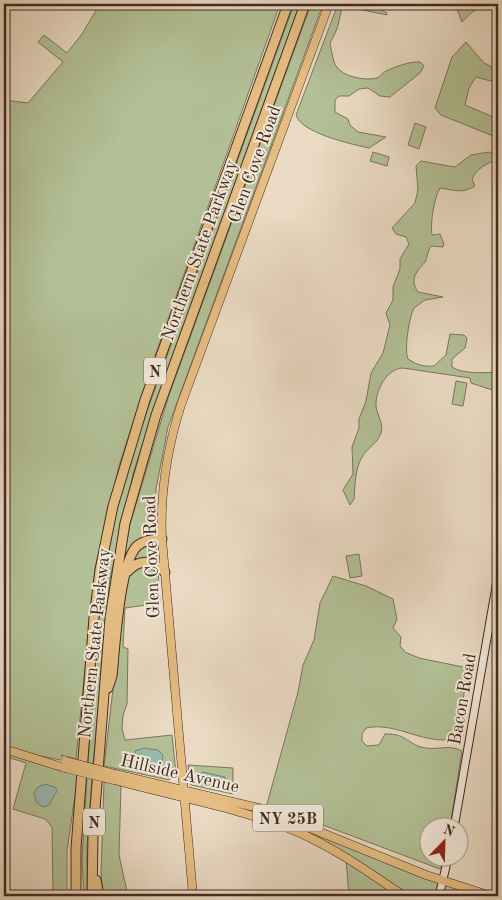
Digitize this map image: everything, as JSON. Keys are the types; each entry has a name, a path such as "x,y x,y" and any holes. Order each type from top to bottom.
{"highway":[{"path":"280,24 284,4"},
{"name":"Northern State Parkway","path":"76,896 76,848 93,626 100,570 111,514 145,400 288,4"},
{"name":"Northern State Parkway","path":"92,896 92,865 103,705 114,586 122,538 137,477 156,415 305,4"},
{"path":"103,705 112,676 118,615 126,572 136,547 146,540 162,538"},
{"path":"126,572 136,563 145,561 154,564 165,572"},
{"path":"92,865 99,896"}],"main road":[{"name":"Glen Cove Road","path":"193,896 162,538 164,475 176,422 329,4"},
{"name":"Hillside Avenue","path":"4,749 115,777 260,818 301,834 346,858 404,896"},
{"name":"Hillside Avenue","path":"115,777 183,788 271,811 444,882 491,896"}],"street":[{"name":"Bacon Road","path":"456,818 498,575"},
{"path":"439,896 446,868"}],"green space":[{"path":"100,4 280,4 150,370 119,466 95,569 76,759 61,755 66,761 4,749 4,100 28,103 63,62 38,42 44,35 67,53 82,34"},
{"path":"294,4 300,4 157,399 133,474 110,579 93,764 88,762 99,611 116,512 137,439"},
{"path":"311,4 323,4 168,427 156,489 155,532 153,536 144,538 125,567 122,566 130,524 169,395"},
{"path":"338,4 343,4 337,29 330,43 336,66 343,73 372,79 377,78 389,69 407,63 420,62 424,66 420,73 390,97 380,96 368,88 359,89 349,96 339,96 335,100 335,112 348,119 350,125 358,132 386,137 369,148 328,137 307,127 296,115"},
{"path":"355,4 369,4 387,13 387,15 358,9"},
{"path":"459,4 498,4 498,12 482,8 478,9 462,22 457,9"},
{"path":"466,42 484,63 498,70 498,83 476,77 469,88 465,105 498,119 498,138 441,115 435,108 452,57"},
{"path":"415,123 426,127 419,149 408,145"},
{"path":"373,152 389,157 387,166 370,161"},
{"path":"489,152 496,155 498,160 486,164 476,172 472,179 475,186 462,191 440,188 438,192 433,211 432,235 440,234 444,244 443,247 431,246 425,262 415,276 414,283 418,292 443,297 425,300 414,308 409,326 407,355 408,359 418,364 434,366 446,355 450,334 464,335 467,338 465,348 452,359 452,367 467,372 498,372 498,392 471,383 470,378 403,368 392,372 383,381 376,400 382,426 381,433 360,461 354,499 350,505 343,490 353,474 352,447 366,401 371,373 383,353 390,325 386,313 393,300 393,287 400,269 400,259 409,244 406,237 396,234 392,228 415,203 418,189 416,166 421,161 455,167 471,155"},
{"path":"456,381 467,383 463,406 452,404"},
{"path":"156,542 157,561 135,561 132,558 140,546"},
{"path":"359,554 362,576 350,578 346,556"},
{"path":"145,564 158,570 160,603 125,608 123,647 128,649 127,704 123,715 122,729 125,740 172,735 176,773 169,780 104,766 122,612 129,574"},
{"path":"333,576 366,586 393,599 397,619 393,628 401,637 400,646 405,652 419,658 468,668 457,738 434,739 400,730 377,727 366,728 362,734 362,741 367,746 379,745 385,734 392,734 403,737 420,747 453,748 462,751 451,818 420,818 420,861 267,804 298,692 303,665 314,640 320,603"},
{"path":"4,753 78,775 67,851 67,896 53,896 52,827 45,819 13,809 26,763 4,756"},
{"path":"188,765 233,768 233,794 191,785"},
{"path":"87,777 92,778 87,846 87,896 84,896 82,860"},
{"path":"104,782 121,785 119,855 128,896 103,896 101,873"},
{"path":"246,803 491,896 349,896 346,858 324,845 244,813"}],"water":[{"path":"144,748 158,750 163,755 162,764 152,766 135,758 135,751"},
{"path":"202,772 225,777 225,783 212,783 200,775"},
{"path":"45,784 55,787 57,791 49,805 43,807 36,802 34,793 38,787"}]}
